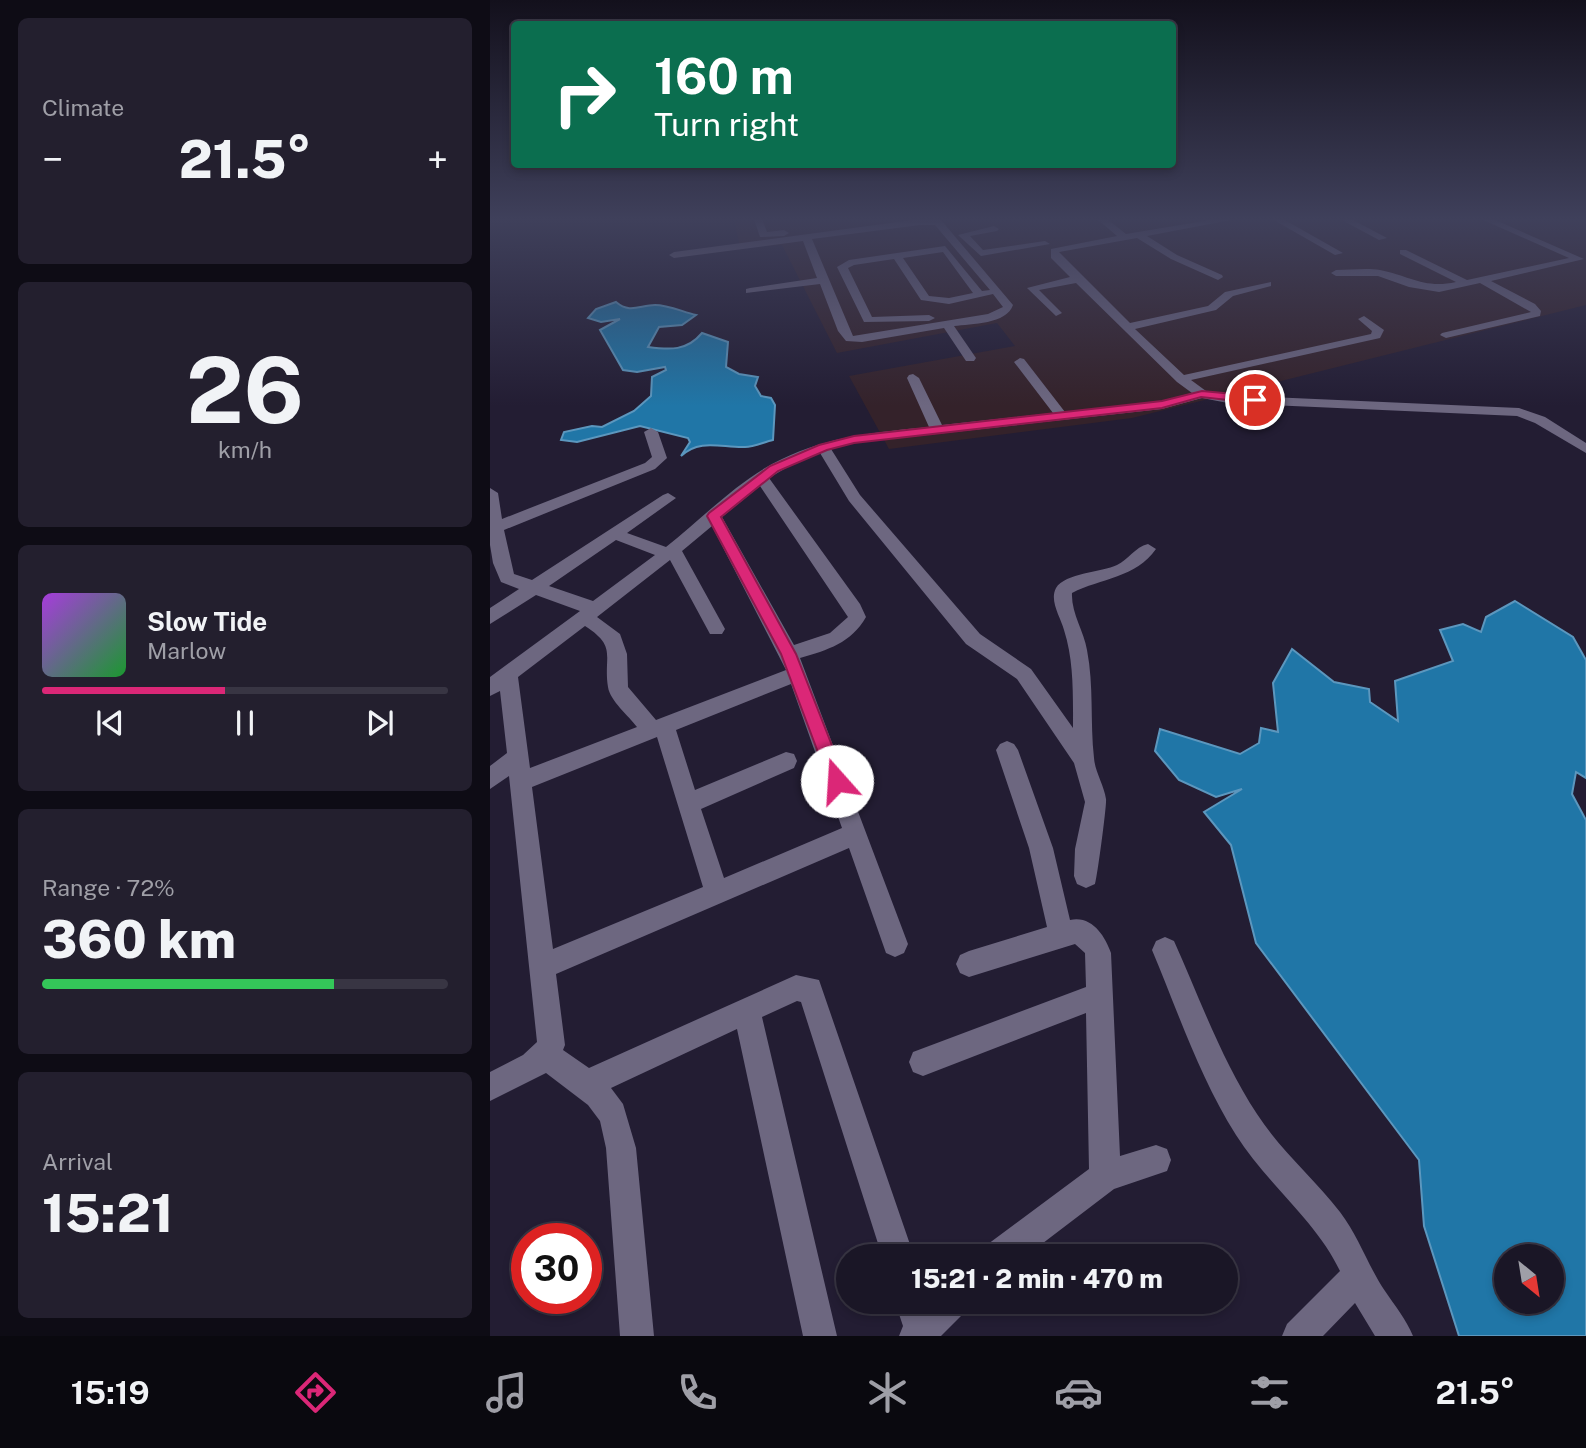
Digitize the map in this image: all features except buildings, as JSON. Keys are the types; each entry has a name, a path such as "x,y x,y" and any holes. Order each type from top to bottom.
{"street":[{"path":"750,290 813,281"},
{"path":"824,281 844,331 850,339 862,339 1003,313 1008,305 989,281"},
{"path":"849,281 868,320 948,318 985,311 991,307 971,281"},
{"path":"915,281 929,300 940,301 997,291"},
{"path":"1056,313 1032,288 1066,281"},
{"path":"1080,281 1181,379 1202,394"},
{"path":"1407,281 1428,288 1474,281"},
{"path":"1446,335 1536,314 1531,306 1485,281"},
{"path":"1127,327 1212,309 1229,294 1267,284"},
{"path":"1181,379 1376,336 1378,330 1364,319"},
{"path":"947,325 970,358"},
{"path":"1020,362 1060,415"},
{"path":"913,378 937,429"},
{"path":"490,1087 535,1065 546,1056 551,1045 544,966 518,769 499,681 670,552 761,477 786,462 823,447 854,439 1162,405 1202,394 1228,398 1519,412 1540,419 1586,449"},
{"path":"493,529 657,461 660,453 651,432"},
{"path":"823,447 854,498 973,639 1024,674 1084,760"},
{"path":"761,477 854,609 856,617 853,625 840,636 789,654"},
{"path":"490,493 493,529 507,578 589,613 614,640 620,662 618,690 658,728 688,804 717,893"},
{"path":"490,617 668,498"},
{"path":"714,516 789,654 895,944"},
{"path":"615,534 670,552 716,629"},
{"path":"1086,877 1087,849 1096,802 1084,760 1082,671 1074,630 1064,607 1064,590 1081,581 1124,569 1148,549"},
{"path":"490,779 658,728 796,674"},
{"path":"1007,750 1041,848 1061,934"},
{"path":"688,804 786,761"},
{"path":"544,966 855,834"},
{"path":"969,964 1075,931 1087,934 1096,944 1105,1176"},
{"path":"1165,950 1199,1036 1234,1103 1283,1174 1327,1221 1346,1248 1371,1301 1396,1336"},
{"path":"586,1084 796,988 810,989 894,1244"},
{"path":"923,1062 1099,995"},
{"path":"747,1011 820,1336"},
{"path":"546,1056 586,1084 613,1114 621,1147 637,1336"},
{"path":"1016,1244 1105,1176 1117,1170 1156,1160"},
{"path":"1299,1336 1358,1276"},
{"path":"918,1326 934,1314"}],"shaded area":[{"path":"801,281 1586,281 1586,305 1132,418 889,449 849,376 1015,346 997,323 837,353"}],"water":[{"path":"616,302 626,308 660,305 696,315 682,325 659,327 648,347 678,348 690,343 702,333 728,342 726,367 739,374 758,377 755,386 761,396 771,398 775,405 773,440 748,447 696,447 681,456 690,442 688,438 640,426 577,442 561,440 564,432 592,426 602,427 634,411 651,396 652,377 666,370 665,367 637,372 623,370 600,330 620,319 601,322 588,318 596,309"},
{"path":"1515,601 1573,637 1586,660 1586,778 1576,772 1572,794 1586,820 1586,1336 1459,1336 1424,1226 1419,1160 1256,943 1231,845 1204,812 1242,789 1216,797 1179,780 1155,751 1160,729 1240,754 1259,743 1261,728 1278,732 1273,683 1292,649 1334,682 1369,689 1370,702 1398,721 1395,681 1453,661 1440,630 1463,624 1481,632 1486,617"}],"route":[{"path":"837,781 789,654 714,516 761,477 786,462 823,447 854,439 1162,405 1202,394 1255,400"}]}
